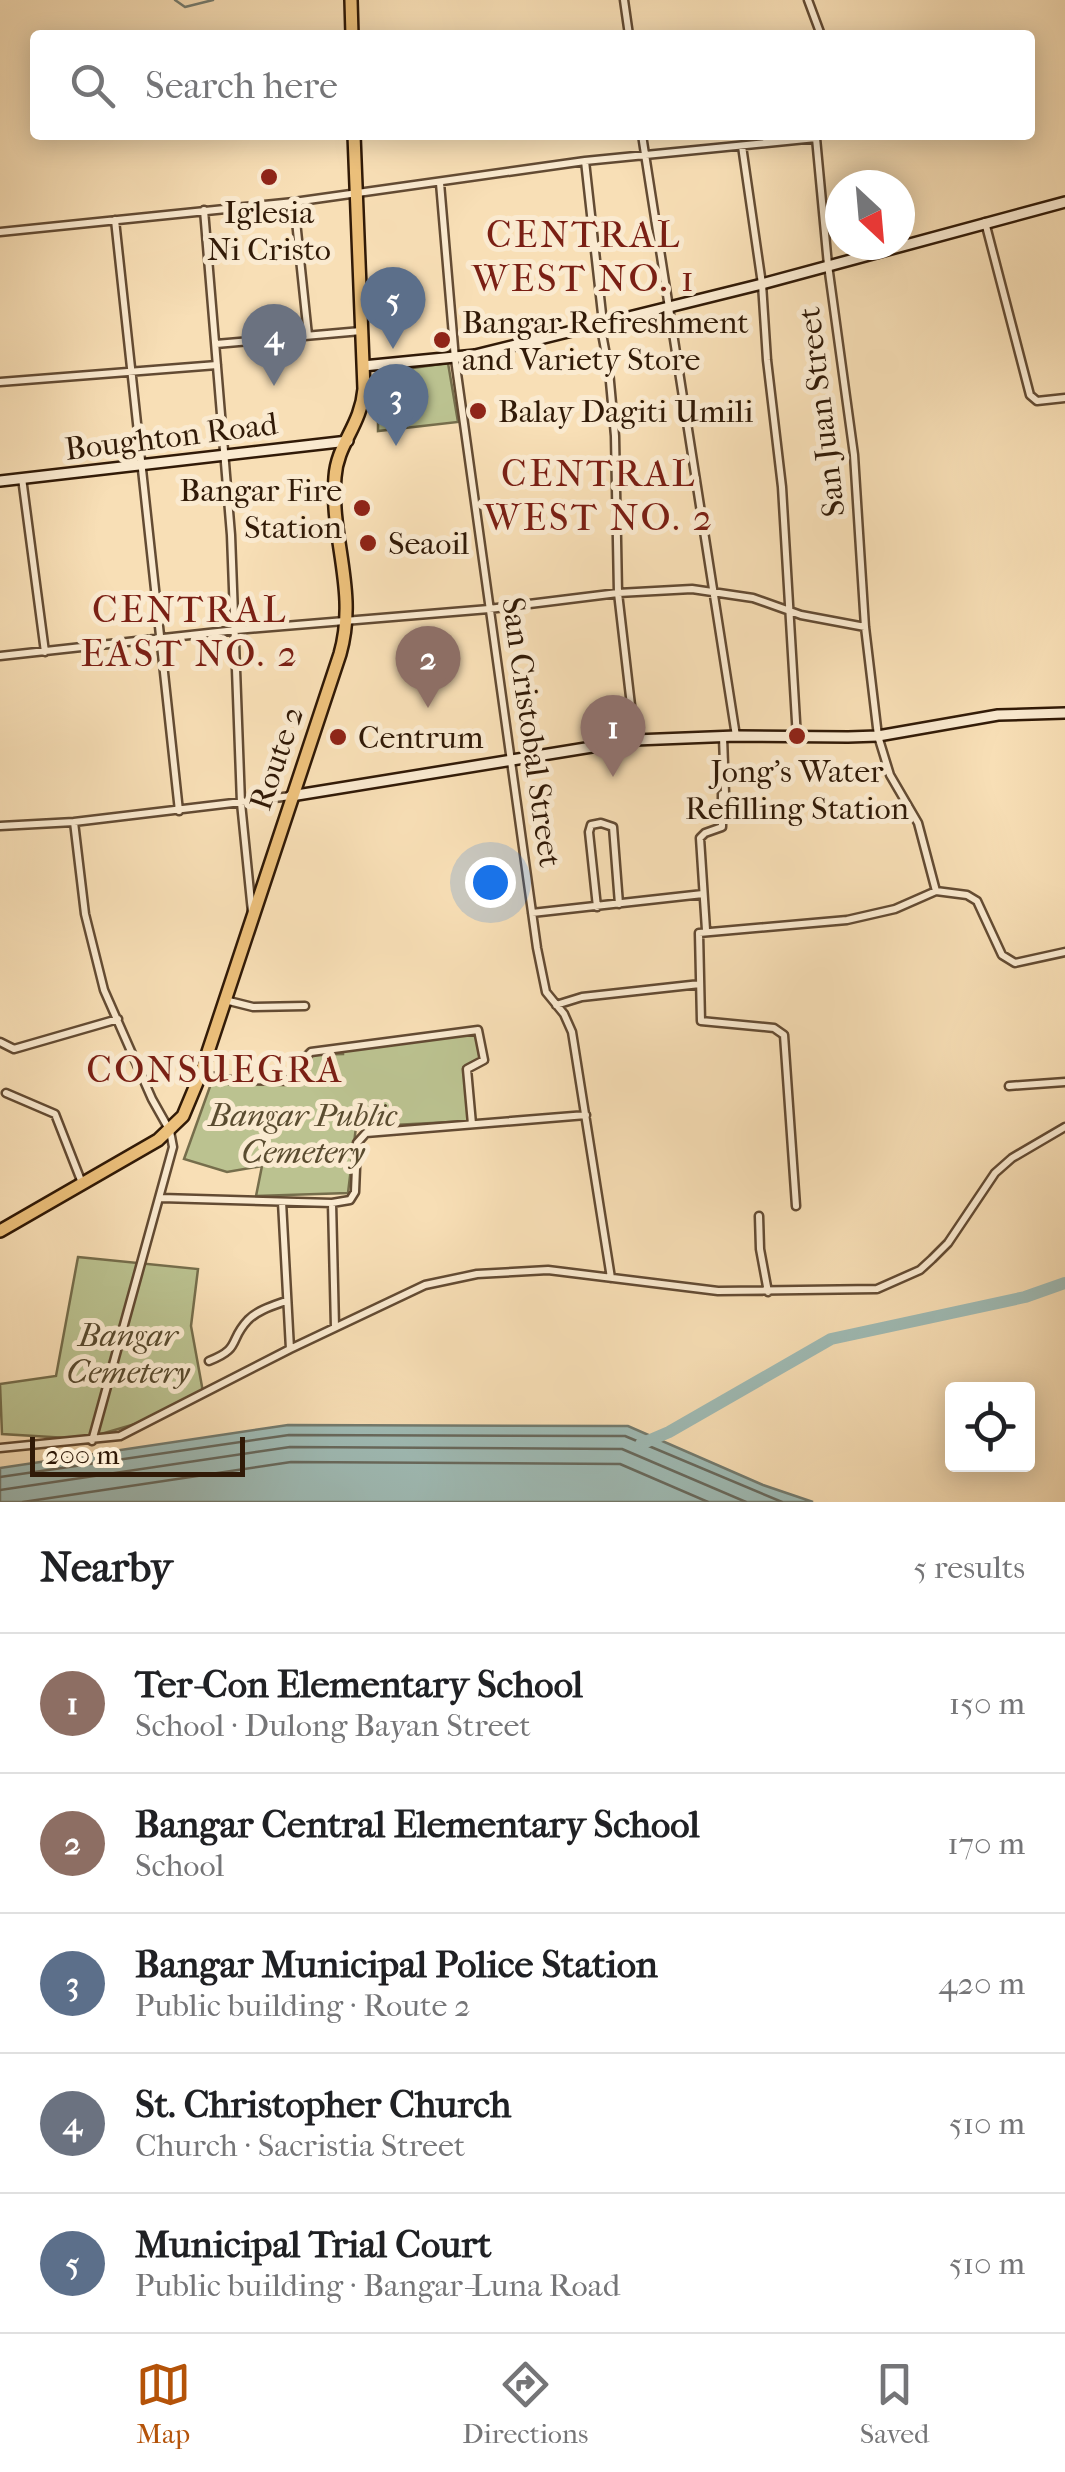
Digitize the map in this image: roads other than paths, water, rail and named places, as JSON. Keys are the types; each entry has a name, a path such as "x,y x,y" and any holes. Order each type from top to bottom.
{"highway":[{"path":"351,0 352,30"},
{"name":"Route 2","path":"0,1232 170,1131 182,1116 201,1073 340,654 348,621 347,584 334,479 338,457 362,410 354,140"}],"main road":[{"path":"363,366 455,358 762,284 1065,202"},
{"name":"Boughton Road","path":"0,481 348,441"},
{"path":"291,796 635,740 878,736 998,714 1065,714"}],"street":[{"path":"624,0 627,30"},
{"path":"808,0 818,30"},
{"path":"642,140 710,590 736,736"},
{"name":"San Juan Street","path":"0,232 294,202 767,140"},
{"name":"San Juan Street","path":"818,140 828,265 854,455 865,627 878,736 890,775 918,823 936,891"},
{"path":"742,146 762,284 797,739"},
{"path":"585,161 615,436 618,593 635,740"},
{"name":"San Cristobal Street","path":"440,182 455,358 532,913 543,983 572,1032 611,1278"},
{"path":"294,202 308,335"},
{"path":"204,210 236,630 241,803 252,912"},
{"path":"115,220 178,810"},
{"path":"985,222 1030,395 1037,401 1065,398"},
{"path":"216,344 361,331"},
{"path":"0,382 218,365"},
{"path":"22,478 45,652"},
{"path":"0,656 618,593 710,590 865,627"},
{"path":"706,930 700,838 722,827 723,737"},
{"path":"0,826 74,822 291,796"},
{"path":"74,822 92,947 106,995 170,1131 173,1147 92,1441"},
{"path":"597,906 589,832 596,823 614,827 619,904"},
{"path":"796,1206 784,1035 774,1028 700,1019 698,936 706,930 846,920 895,908 936,891 968,895 977,902 1008,960 1065,952"},
{"path":"532,913 703,894"},
{"path":"556,1005 582,997 700,984"},
{"path":"224,1000 253,1007 304,1006"},
{"path":"0,1042 14,1049 118,1019"},
{"path":"201,1073 229,1080 301,1081 311,1052 478,1030 484,1060 467,1068 472,1124"},
{"path":"1009,1086 1065,1082"},
{"path":"6,1094 55,1114 82,1184"},
{"path":"160,1198 332,1204 350,1200 354,1194 356,1143 363,1135 586,1115"},
{"path":"0,1448 120,1436 290,1349 425,1286 456,1276 548,1270 718,1291 864,1291 920,1270 948,1243 995,1173 1012,1158 1065,1127"},
{"path":"282,1202 290,1349"},
{"path":"332,1204 335,1328"},
{"path":"759,1216 768,1292"},
{"path":"209,1361 231,1351 241,1330 254,1316 286,1301"}],"water":[{"path":"288,1425 628,1426 763,1485 813,1502 0,1502 0,1468"}],"waterway":[{"path":"175,0 185,7 213,0"},
{"path":"641,1444 669,1432 831,1339 1025,1297 1065,1283"}],"place":[{"name":"Iglesia Ni Cristo","path":"269,177"},
{"name":"Bangar Refreshment and Variety Store","path":"442,340"},
{"name":"Municipal Trial Court","path":"393,349"},
{"name":"St. Christopher Church","path":"274,386"},
{"name":"Balay Dagiti Umili","path":"478,411"},
{"name":"Bangar Municipal Police Station","path":"396,446"},
{"name":"Bangar Fire Station","path":"362,508"},
{"name":"Seaoil","path":"368,543"},
{"name":"Bangar Central Elementary School","path":"428,708"},
{"name":"Jong's Water Refilling Station","path":"797,736"},
{"name":"Centrum","path":"338,737"},
{"name":"Ter-Con Elementary School","path":"613,777"}],"district":[{"name":"CENTRAL WEST NO. 1","path":"584,256"},
{"name":"CENTRAL WEST NO. 2","path":"599,495"},
{"name":"CENTRAL EAST NO. 2","path":"190,631"},
{"name":"CONSUEGRA","path":"215,1069"}],"park label":[{"name":"Bangar Public Cemetery","path":"303,1134"},
{"name":"Bangar Cemetery","path":"128,1354"}]}
